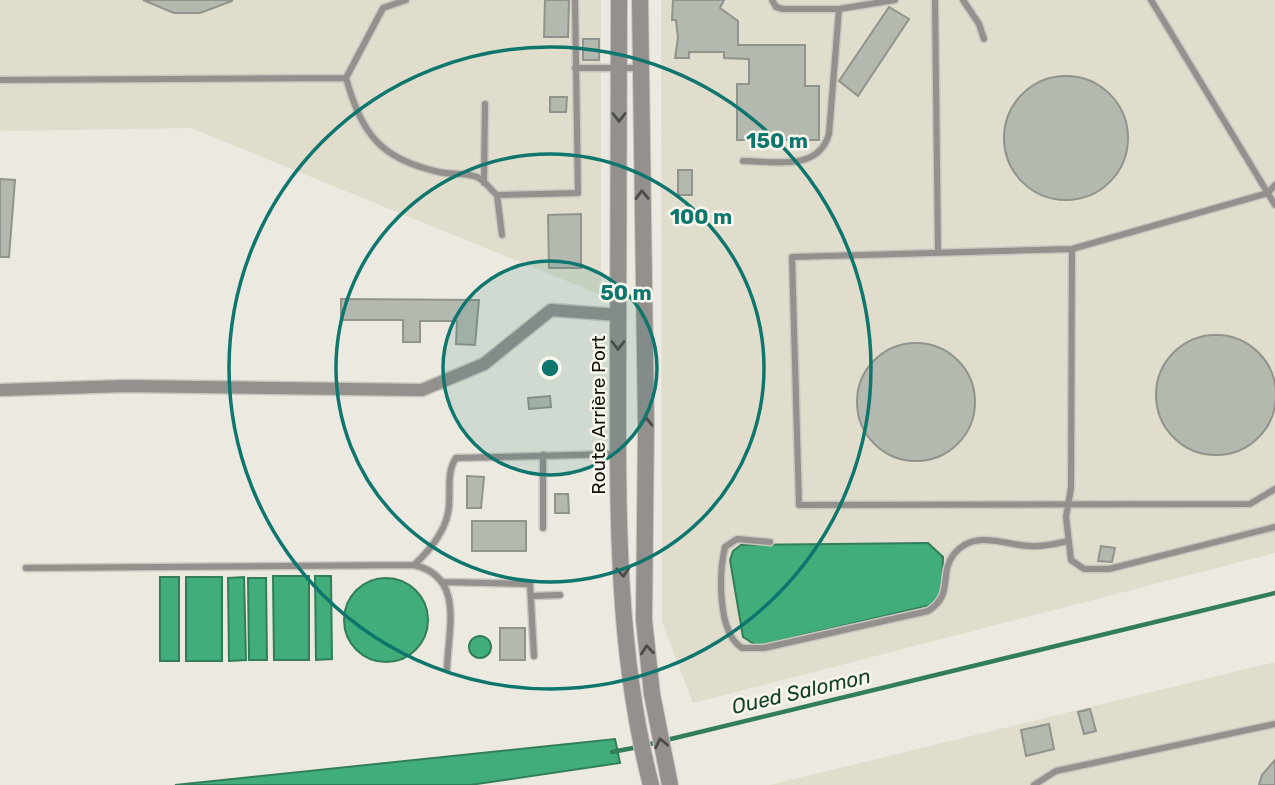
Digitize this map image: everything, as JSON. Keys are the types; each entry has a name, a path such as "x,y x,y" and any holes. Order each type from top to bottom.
{"street":[{"name":"Route Arrière Port","path":"619,0 618,454 627,658 637,726 650,780"},
{"path":"640,0 646,426 644,620 656,717 669,777"},
{"path":"0,390 125,386 422,390 484,364 551,310 619,315"}],"lane":[{"path":"406,0 383,8 346,78 352,103 366,132 386,152 406,163 441,173 477,177 484,183 497,195 502,235"},
{"path":"497,195 578,193 575,0"},
{"path":"772,0 779,9 839,9 895,0"},
{"path":"935,0 938,251"},
{"path":"963,0 973,11 984,38"},
{"path":"1151,0 1275,205"},
{"path":"743,161 807,161 822,151 829,134 839,9"},
{"path":"575,68 640,68"},
{"path":"0,80 346,78"},
{"path":"484,183 485,104"},
{"path":"1275,185 1268,193 1072,249 792,257 799,505 1250,504 1275,489"},
{"path":"1072,249 1071,488 1068,505 1071,560 1077,566 1101,570 1275,527"},
{"path":"414,565 429,550 448,514 450,472 456,458 618,454"},
{"path":"543,455 543,528"},
{"path":"770,542 737,539 726,547 720,570 727,631 742,648 764,648 928,611 936,606 946,591 947,568 953,555 970,542 992,540 1031,547 1068,541"},
{"path":"26,568 414,565 428,570 443,582 449,592 447,669"},
{"path":"443,582 530,584 534,656"},
{"path":"449,592 456,582"},
{"path":"532,596 560,595"},
{"path":"1034,785 1056,771 1275,724"}],"shaded area":[{"path":"0,0 601,0 601,295 191,128 0,131"},
{"path":"661,0 1275,0 1275,553 693,703 662,622"},
{"path":"928,543 943,557 942,594 935,604 757,646 743,637 730,560 733,551 741,545"},
{"path":"273,576 309,576 309,660 274,660"},
{"path":"315,576 331,576 332,659 316,660"},
{"path":"160,577 179,577 179,661 160,661"},
{"path":"186,577 222,577 222,661 186,661"},
{"path":"244,577 246,660 229,661 228,578"},
{"path":"248,578 266,578 267,660 249,660"},
{"path":"386,578 409,585 421,597 428,620 421,643 409,655 386,662 363,655 351,643 344,620 351,597 363,585"},
{"path":"480,636 488,639 491,647 488,655 480,658 472,655 469,647 472,639"},
{"path":"1275,662 1275,785 770,785"},
{"path":"615,739 620,763 470,785 175,785"}],"building":[{"path":"143,0 232,1 200,13 174,13"},
{"path":"545,0 569,0 568,37 544,37"},
{"path":"673,0 724,0 720,8 738,21 738,45 805,45 805,86 819,86 819,140 737,140 737,84 749,84 749,59 724,58 724,52 689,52 689,58 675,58 678,38 676,20 672,20"},
{"path":"889,7 909,19 858,96 839,81"},
{"path":"583,39 599,39 599,60 583,60"},
{"path":"1066,76 1090,81 1110,94 1123,114 1128,138 1123,162 1110,182 1090,195 1066,200 1042,195 1022,182 1009,162 1004,138 1009,114 1022,94 1042,81"},
{"path":"550,97 567,97 566,112 550,112"},
{"path":"678,170 692,170 692,195 678,195"},
{"path":"0,179 15,180 9,257 0,257"},
{"path":"581,214 581,268 549,268 548,215"},
{"path":"341,299 479,300 475,345 456,344 457,321 420,321 420,342 403,342 403,320 341,320"},
{"path":"1216,335 1239,339 1259,352 1272,372 1276,395 1272,418 1259,438 1239,451 1216,455 1193,451 1173,438 1160,418 1156,395 1160,372 1173,352 1193,339"},
{"path":"916,343 939,347 958,360 971,379 975,402 971,425 958,444 939,457 916,461 893,457 874,444 861,425 857,402 861,379 874,360 893,347"},
{"path":"550,396 551,407 529,409 528,398"},
{"path":"467,476 484,477 481,508 467,508"},
{"path":"555,494 568,494 569,513 555,513"},
{"path":"472,521 526,521 526,551 472,551"},
{"path":"1101,546 1115,548 1112,562 1098,561"},
{"path":"500,628 525,628 525,660 500,660"},
{"path":"1090,709 1096,731 1084,734 1078,712"},
{"path":"1049,724 1054,749 1026,756 1021,730"},
{"path":"1275,760 1275,785 1259,785 1262,775"}],"waterway":[{"name":"Oued Salomon","path":"646,745 1275,593"},
{"name":"Oued Salomon","path":"612,752 638,747"}]}
